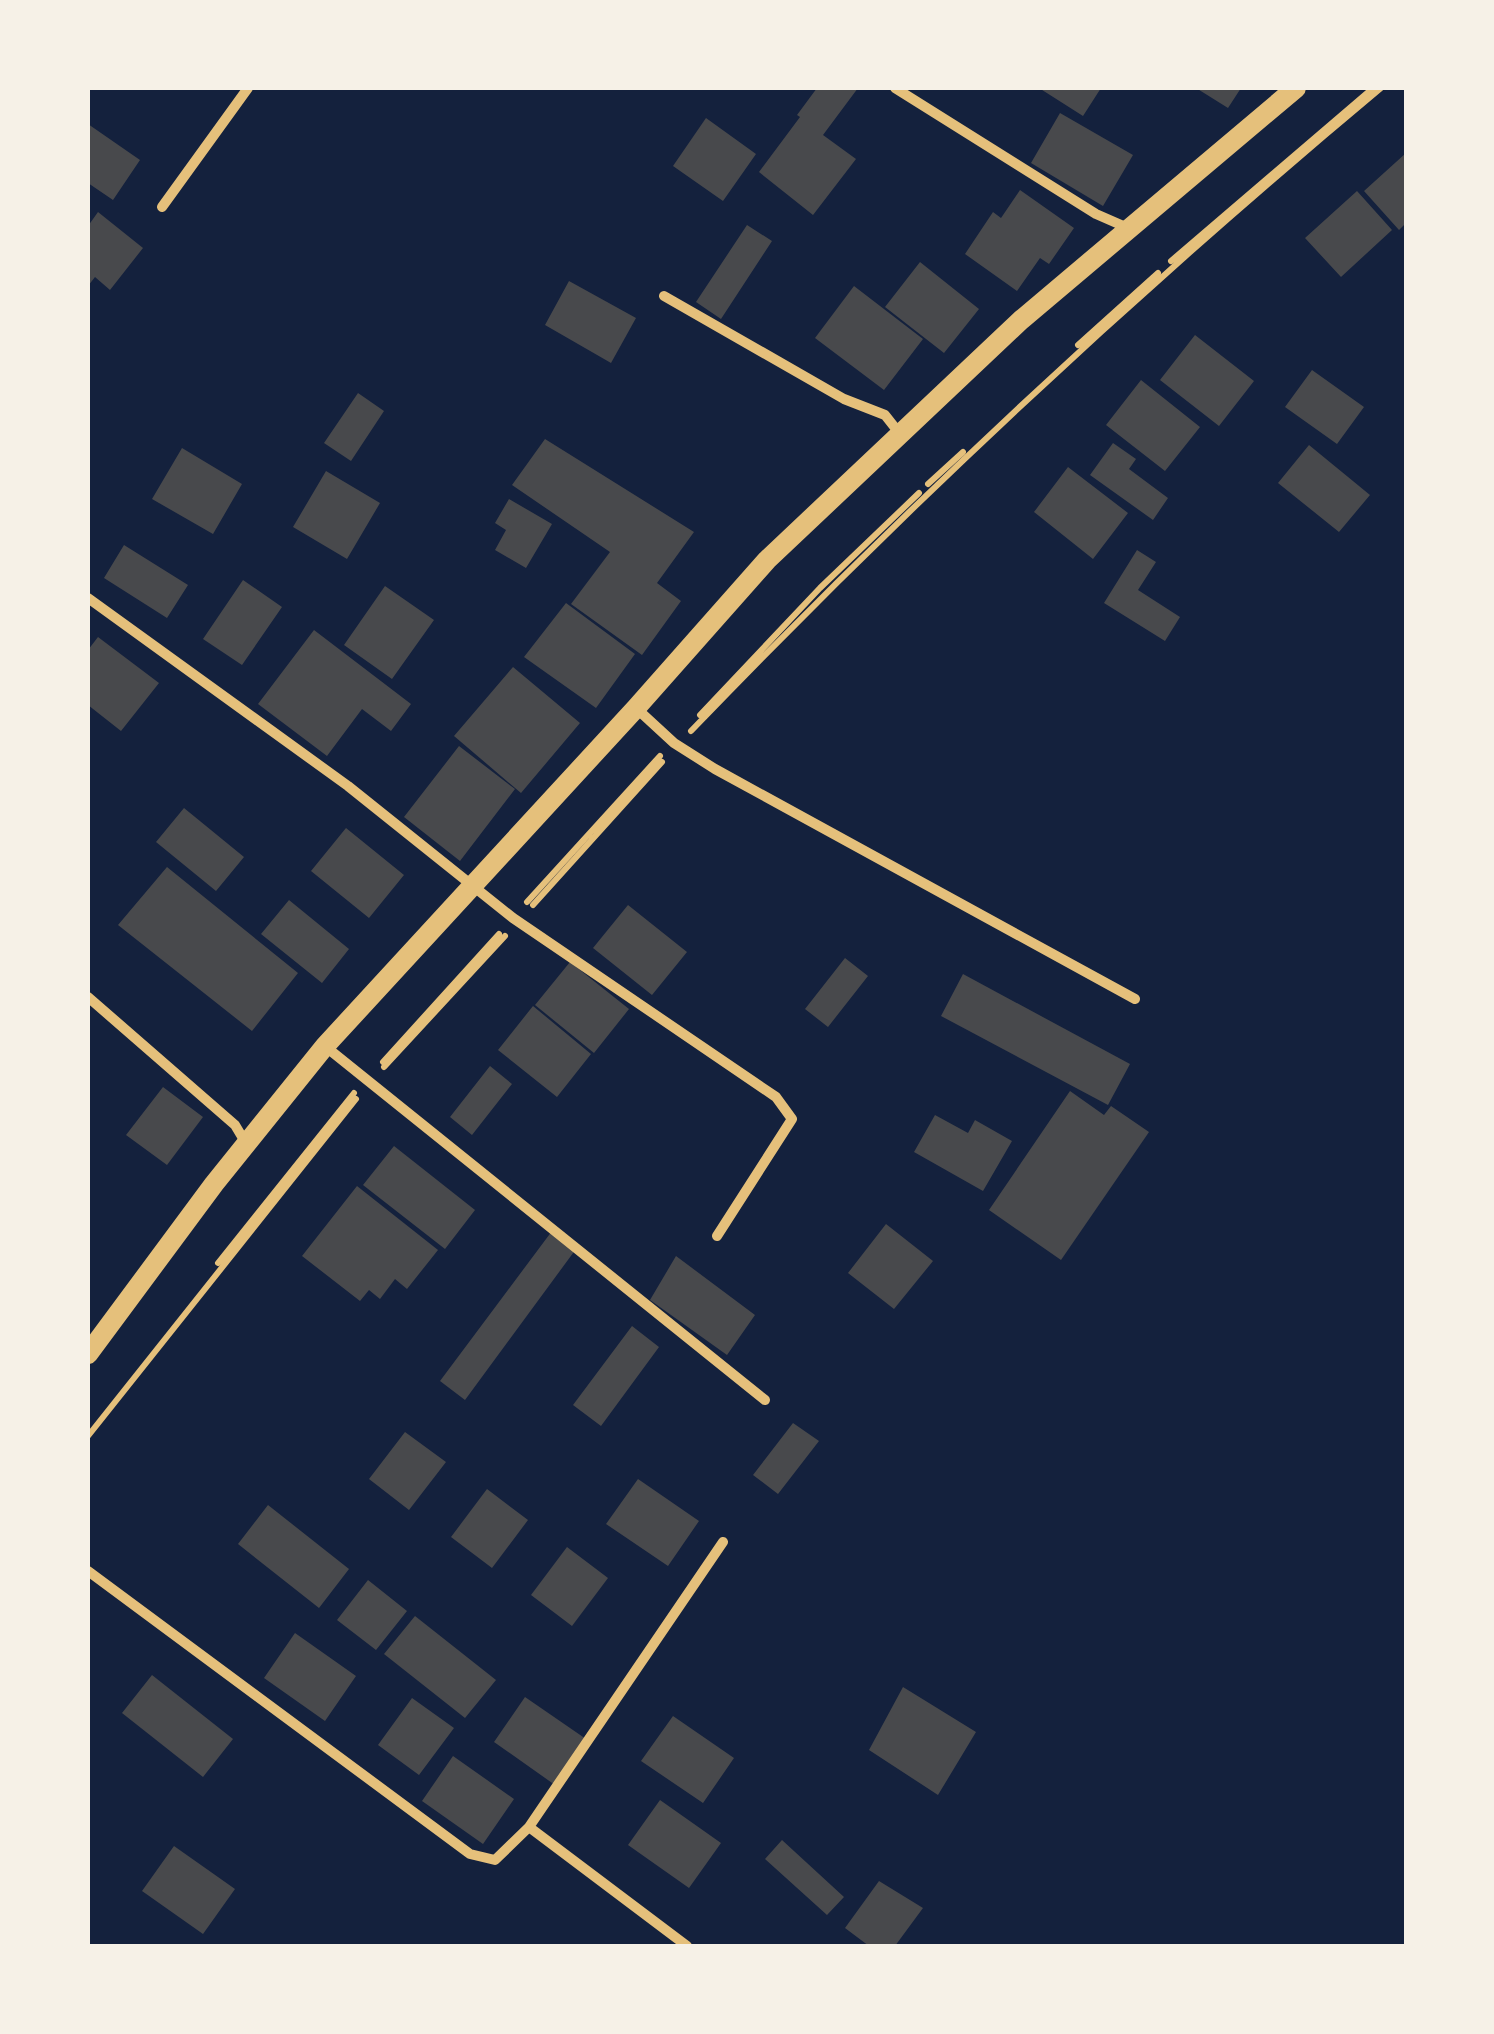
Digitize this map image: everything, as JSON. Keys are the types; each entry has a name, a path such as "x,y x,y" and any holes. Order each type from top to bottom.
{"main road":[{"path":"88,1354 214,1184 325,1046 636,708 766,560 1021,320 1296,88"}],"street":[{"path":"162,207 248,88"},
{"path":"895,88 1096,214 1128,228"},
{"path":"664,296 844,399 885,416 900,434"},
{"path":"88,598 348,786 513,918 776,1097 792,1119 717,1236"},
{"path":"636,708 674,742 715,769 1135,999"},
{"path":"88,997 236,1125 247,1146"},
{"path":"325,1046 765,1400"},
{"path":"88,1571 470,1854 495,1860 529,1827 723,1542"},
{"path":"529,1827 687,1946"}],"building":[{"path":"817,88 858,88 823,135 856,159 813,215 759,172"},
{"path":"1039,88 1101,88 1083,116"},
{"path":"1196,88 1241,88 1228,108"},
{"path":"1060,113 1133,155 1103,206 1031,163"},
{"path":"706,118 756,154 723,201 673,166"},
{"path":"88,124 140,160 113,200 88,183"},
{"path":"1406,153 1406,223 1399,230 1364,191"},
{"path":"1020,190 1074,228 1049,264 1040,258 1017,291 965,254 993,212 1001,218"},
{"path":"1357,191 1392,230 1341,277 1305,238"},
{"path":"98,212 143,248 110,290 95,277 88,286 88,226"},
{"path":"747,225 772,241 721,319 696,302"},
{"path":"920,262 979,309 944,353 885,307"},
{"path":"569,281 636,318 611,363 545,325"},
{"path":"854,286 923,339 884,390 815,338"},
{"path":"1195,335 1254,381 1219,426 1160,380"},
{"path":"1312,370 1364,407 1337,444 1285,407"},
{"path":"1141,380 1200,427 1165,471 1106,425"},
{"path":"358,393 384,411 351,461 324,443"},
{"path":"545,439 694,532 657,583 681,601 642,655 571,604 610,552 512,485"},
{"path":"1113,443 1136,459 1129,469 1168,498 1153,520 1090,475"},
{"path":"1309,445 1370,495 1339,532 1278,483"},
{"path":"182,448 242,484 213,534 152,499"},
{"path":"1068,467 1128,513 1093,559 1034,512"},
{"path":"326,471 380,503 347,559 293,527"},
{"path":"509,499 552,524 526,568 495,550 506,530 495,523"},
{"path":"124,545 188,585 167,618 104,578"},
{"path":"1137,550 1156,562 1138,590 1180,617 1165,641 1104,603"},
{"path":"243,580 282,607 242,665 203,639"},
{"path":"385,586 434,620 392,679 344,645"},
{"path":"566,603 635,654 596,708 524,657"},
{"path":"314,630 411,704 391,731 362,709 327,756 258,704"},
{"path":"98,637 159,683 121,731 88,705 88,650"},
{"path":"513,667 580,723 521,793 454,736"},
{"path":"459,746 515,789 460,861 404,817"},
{"path":"184,808 244,857 216,891 156,842"},
{"path":"346,828 404,875 369,918 311,871"},
{"path":"167,867 298,973 252,1031 118,925"},
{"path":"289,900 349,949 322,983 261,934"},
{"path":"628,905 687,952 652,995 593,948"},
{"path":"845,958 868,976 828,1027 805,1009"},
{"path":"570,962 629,1009 594,1053 535,1005"},
{"path":"963,974 1130,1064 1108,1105 941,1016"},
{"path":"533,1006 591,1054 557,1097 498,1050"},
{"path":"490,1066 512,1084 472,1135 450,1117"},
{"path":"163,1087 203,1117 167,1165 126,1135"},
{"path":"1070,1091 1104,1115 1111,1106 1149,1132 1061,1260 989,1210"},
{"path":"935,1115 968,1133 975,1120 1012,1141 983,1191 914,1152"},
{"path":"394,1146 475,1210 445,1249 363,1185"},
{"path":"357,1186 438,1250 407,1289 395,1279 380,1299 369,1290 360,1301 302,1256"},
{"path":"886,1224 933,1261 894,1309 848,1273"},
{"path":"552,1231 576,1249 465,1400 440,1381"},
{"path":"676,1256 755,1315 727,1355 650,1300"},
{"path":"632,1326 659,1347 601,1426 573,1405"},
{"path":"793,1423 819,1441 778,1494 753,1475"},
{"path":"405,1432 446,1462 409,1510 369,1479"},
{"path":"638,1479 699,1521 668,1566 606,1524"},
{"path":"487,1489 528,1520 492,1568 451,1537"},
{"path":"268,1505 349,1569 319,1608 238,1544"},
{"path":"567,1547 608,1578 572,1626 531,1595"},
{"path":"368,1580 407,1611 376,1650 337,1620"},
{"path":"415,1616 496,1680 465,1718 384,1654"},
{"path":"295,1633 356,1676 325,1721 264,1678"},
{"path":"152,1675 233,1739 203,1777 122,1713"},
{"path":"903,1687 976,1732 938,1795 869,1750"},
{"path":"525,1697 586,1739 555,1785 494,1742"},
{"path":"412,1698 454,1728 419,1775 378,1745"},
{"path":"673,1716 734,1758 703,1803 641,1761"},
{"path":"453,1756 514,1799 483,1844 422,1801"},
{"path":"660,1800 721,1843 689,1888 628,1845"},
{"path":"782,1840 844,1897 827,1915 765,1859"},
{"path":"174,1846 235,1889 203,1934 142,1891"},
{"path":"879,1881 923,1908 895,1946 869,1946 845,1928"}]}
